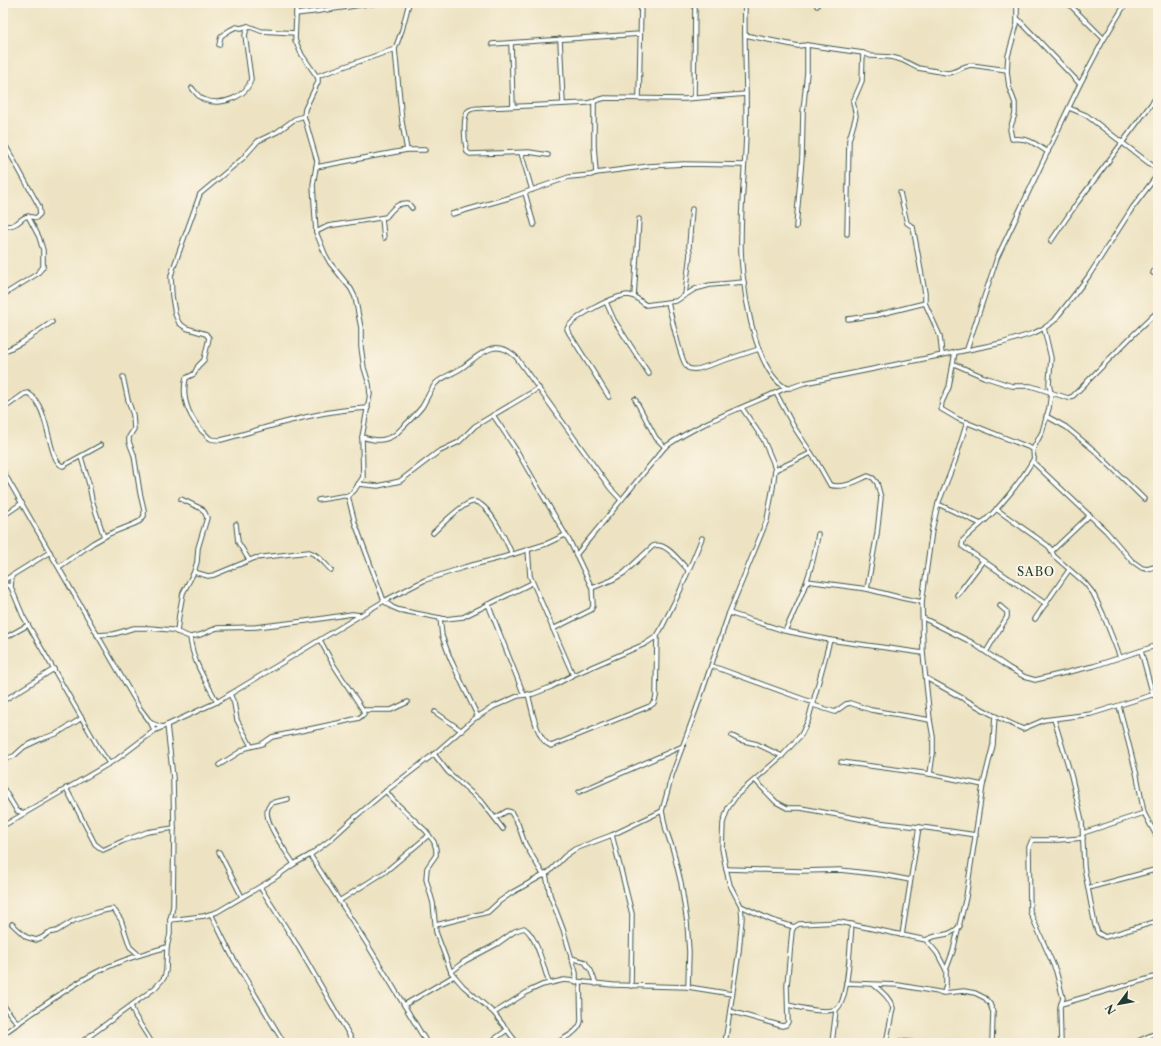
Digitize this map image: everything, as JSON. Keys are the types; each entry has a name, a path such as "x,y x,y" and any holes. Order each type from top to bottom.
{"street":[{"path":"296,3 295,40 297,46 317,76 318,82 305,110 304,116 317,161 313,185 316,232 327,259 346,282 355,297 361,328 361,347 364,368 369,384 370,394 362,437 363,477 354,491 348,496 318,500"},
{"path":"346,3 352,5"},
{"path":"296,14 327,11 352,5 377,3"},
{"path":"407,150 402,122 395,49 409,3"},
{"path":"639,98 640,3"},
{"path":"694,98 695,3"},
{"path":"745,3 746,94 741,240 744,282 749,312 763,362 773,377 781,386 786,388"},
{"path":"1017,3 1018,20 1008,56 1007,70 1015,114 1010,129 1012,139 1021,138 1028,140 1048,152"},
{"path":"1068,3 1104,39"},
{"path":"967,349 997,258 1080,84 1104,39 1126,3"},
{"path":"1018,20 1080,84"},
{"path":"219,45 221,36 236,27 248,26 261,31 295,33"},
{"path":"192,88 198,96 205,100 215,101 233,99 247,90 251,79 245,35 248,26"},
{"path":"492,44 640,34"},
{"path":"745,35 798,46 863,53 872,56 891,57 902,60 918,68 947,73 951,73 965,66 971,65 1007,70"},
{"path":"560,39 563,104"},
{"path":"510,43 513,106"},
{"path":"796,227 802,158 807,46"},
{"path":"317,76 395,49"},
{"path":"847,234 849,140 856,116 853,109 853,102 862,81 863,53"},
{"path":"548,155 536,153 470,154 467,152 466,148 465,117 468,111 481,108 594,102 605,98 694,98 746,94"},
{"path":"1052,241 1077,203 1158,95"},
{"path":"594,102 594,146 596,173"},
{"path":"1069,108 1086,115 1158,170"},
{"path":"304,116 295,119 277,132 258,141 242,159 200,194 196,203 171,276 172,296 177,319 183,326 206,334 209,338 204,360 198,366 194,374 186,378 185,390 187,406 189,414 206,434 210,438 221,440 321,413 368,408"},
{"path":"3,141 39,206 40,214 36,218 28,216 24,217 12,226 3,226"},
{"path":"316,167 407,150 425,150"},
{"path":"521,154 532,190"},
{"path":"452,214 525,193 570,177 591,176 596,173 649,166 684,164 744,165"},
{"path":"576,555 665,447 682,435 703,424 786,388 856,372 1002,343 1034,333 1044,328 1054,320 1088,277 1133,207 1158,174"},
{"path":"525,193 534,225"},
{"path":"900,193 907,223 912,227 926,303 940,336 942,355"},
{"path":"316,232 328,226 386,217 392,209 400,204 408,204 412,208"},
{"path":"685,295 690,254 689,246 692,209"},
{"path":"3,295 37,274 43,267 43,250 39,237 28,216"},
{"path":"382,218 384,238"},
{"path":"634,296 639,219"},
{"path":"1153,273 1158,263"},
{"path":"609,397 577,347 567,328 568,325 596,306 625,295 634,296 646,305 668,303 676,301 695,289 710,285 744,282"},
{"path":"606,302 614,320 649,374"},
{"path":"668,303 684,364 688,368 693,370 698,369 759,349"},
{"path":"848,319 877,315 926,303"},
{"path":"954,364 984,377 1012,386 1031,386 1068,398 1073,396 1158,311"},
{"path":"3,352 52,322"},
{"path":"1044,328 1050,358 1049,384 1051,393 1042,432 1033,449 1036,465 1090,515 1118,543 1132,561 1142,568 1147,569 1158,566"},
{"path":"362,437 377,441 392,437 421,408 436,384 479,355 492,348 499,348 509,351 516,357 610,488 621,500"},
{"path":"956,352 949,388 942,402 941,409 958,419 1033,449"},
{"path":"59,567 93,543 140,521 144,516 134,455 129,442 129,437 134,430 133,415 123,377"},
{"path":"358,484 378,486 400,481 438,452 460,442 472,429 539,388"},
{"path":"3,409 24,394 28,393 32,395 44,415 56,462 59,465 63,466 101,445"},
{"path":"776,393 790,420 830,485 836,487 844,486 868,476 873,478 877,483 881,498 877,534 867,589"},
{"path":"635,399 656,438 665,447"},
{"path":"688,987 689,952 687,922 681,883 662,811 672,775 712,666 729,613 767,520 775,470 763,439 742,408"},
{"path":"493,415 517,451 576,555 592,588 593,606 591,610 553,628"},
{"path":"1046,416 1066,427 1095,451 1144,499"},
{"path":"930,774 933,753 933,737 923,653 922,602 932,530 938,504 955,461 967,422"},
{"path":"775,470 811,453"},
{"path":"81,457 92,500 104,537"},
{"path":"1034,458 1024,475 996,509 962,540 962,543 965,549 1046,604"},
{"path":"3,471 139,707 151,723 154,731"},
{"path":"348,496 355,523 384,601 392,607 399,610 440,618 463,617 532,583"},
{"path":"177,632 178,615 183,593 194,572 198,548 206,518 202,509 181,499"},
{"path":"433,533 467,504 476,502 488,511 500,528 512,554"},
{"path":"3,516 22,503"},
{"path":"938,504 981,524"},
{"path":"996,509 1050,548 1054,556 1089,588 1103,614 1120,657"},
{"path":"1052,551 1090,515"},
{"path":"236,524 238,542 249,560"},
{"path":"785,631 807,581 816,552 818,534"},
{"path":"3,826 109,763 154,731 216,702 384,601 426,580 465,566 546,544 565,535"},
{"path":"488,604 526,695 541,736 545,742 551,746 650,706 654,703 656,697 657,636 680,590 702,538"},
{"path":"592,588 612,580 624,573 653,546 656,545 661,545 688,570"},
{"path":"528,549 532,583 573,675"},
{"path":"11,587 3,582 50,552"},
{"path":"194,572 208,576 214,575 249,560 268,556 309,552 320,558 331,570"},
{"path":"957,595 983,561"},
{"path":"1035,619 1069,570"},
{"path":"12,575 11,587 28,625 109,763"},
{"path":"807,581 867,589 922,602"},
{"path":"986,652 1007,618 1007,612 1000,606"},
{"path":"729,613 785,631 830,640 923,653"},
{"path":"97,635 114,634 134,628 164,629 190,637 200,635 217,628 306,621 352,614 362,615"},
{"path":"440,618 442,636 450,658 478,717"},
{"path":"923,618 972,642 1009,668 1025,676 1038,680 1094,666 1158,645"},
{"path":"3,639 28,625"},
{"path":"170,920 204,916 217,912 310,855 386,791 434,754 478,717 493,707 508,700 551,687 573,675 646,644 657,636"},
{"path":"190,637 195,661 216,702"},
{"path":"219,765 251,746 262,744 275,736 359,718 364,714 320,640"},
{"path":"725,1043 739,951 742,918 741,906 730,885 726,869 722,848 722,823 730,804 737,795 782,756 801,735 808,721 830,640"},
{"path":"1142,651 1153,695"},
{"path":"712,666 836,712 846,704 850,703 871,710 930,720"},
{"path":"3,701 54,670"},
{"path":"926,678 995,716 1023,729 1044,720 1091,714 1158,693"},
{"path":"230,694 234,703 237,720 251,746"},
{"path":"363,710 391,710 408,702"},
{"path":"1119,706 1138,776 1144,813 1158,839"},
{"path":"435,712 462,731"},
{"path":"944,993 946,985 946,970 954,951 966,897 983,785 993,745 995,716"},
{"path":"3,760 14,756 24,747 56,734 82,718"},
{"path":"1054,719 1071,775 1082,821 1084,867 1095,925 1098,933 1106,937 1158,921"},
{"path":"151,723 162,727"},
{"path":"80,1043 155,988 164,978 166,971 167,947 173,906 174,828 173,778 167,725"},
{"path":"732,736 740,740 757,744 782,756"},
{"path":"579,792 683,746"},
{"path":"434,754 448,772 483,803 503,829"},
{"path":"841,762 930,774 983,785"},
{"path":"755,780 776,802 787,808 802,808 876,822 976,835"},
{"path":"3,788 17,811 25,813"},
{"path":"66,788 95,844 103,850 147,832 174,828"},
{"path":"386,791 393,800 419,824 434,842 436,855 427,868 426,879 431,895 439,942 453,974 463,986 494,1013 517,1043"},
{"path":"288,799 272,803 267,809 267,816 270,826 294,864"},
{"path":"495,818 506,811 512,812 525,844 545,875 550,895 563,929 576,973 581,1021 580,1026 577,1030 556,1043"},
{"path":"436,925 488,912 513,892 545,875 574,849 612,835 662,811"},
{"path":"1061,1043 1059,1012 1064,998 1056,971 1030,912 1030,842 1034,840 1058,840 1083,835 1144,813"},
{"path":"902,934 919,827"},
{"path":"339,901 385,872 429,835"},
{"path":"612,835 632,914 630,986"},
{"path":"219,852 242,897"},
{"path":"310,855 427,1043"},
{"path":"726,869 796,871 840,870 884,875 910,880"},
{"path":"1088,888 1158,869"},
{"path":"260,887 299,948 354,1043"},
{"path":"741,906 770,920 794,927"},
{"path":"12,924 26,937 36,940 48,933 57,931 73,921 98,912 112,909 121,920 130,947 139,955"},
{"path":"211,914 232,956 284,1043"},
{"path":"730,1011 782,1026 786,1025 788,1022 787,985 792,931 794,927 799,924 812,922 840,922 926,940 938,935 949,934 960,925"},
{"path":"788,1005 828,1011 836,1010 840,1007 844,998 852,924"},
{"path":"404,1005 453,974 465,961 497,944 515,931 524,928 533,939 549,983"},
{"path":"926,940 937,954 946,970"},
{"path":"3,1034 62,993 95,973 139,955 167,947"},
{"path":"571,958 585,962 591,971 596,984"},
{"path":"1061,1004 1158,976"},
{"path":"494,1013 530,991 549,983 564,980 630,986 688,987 732,994"},
{"path":"846,983 898,985 944,993 964,991 975,993 985,998 990,1004 993,1028 992,1043"},
{"path":"874,985 891,1002 893,1008 886,1043"},
{"path":"3,1005 19,1023"},
{"path":"131,1006 135,1016 152,1043"},
{"path":"832,1043 836,1010"},
{"path":"488,1043 508,1030"},
{"path":"1134,1043 1158,1032"},
{"path":"894,1043 901,1041 916,1043"}],"district":[{"name":"SABO","path":"1036,571"}]}
